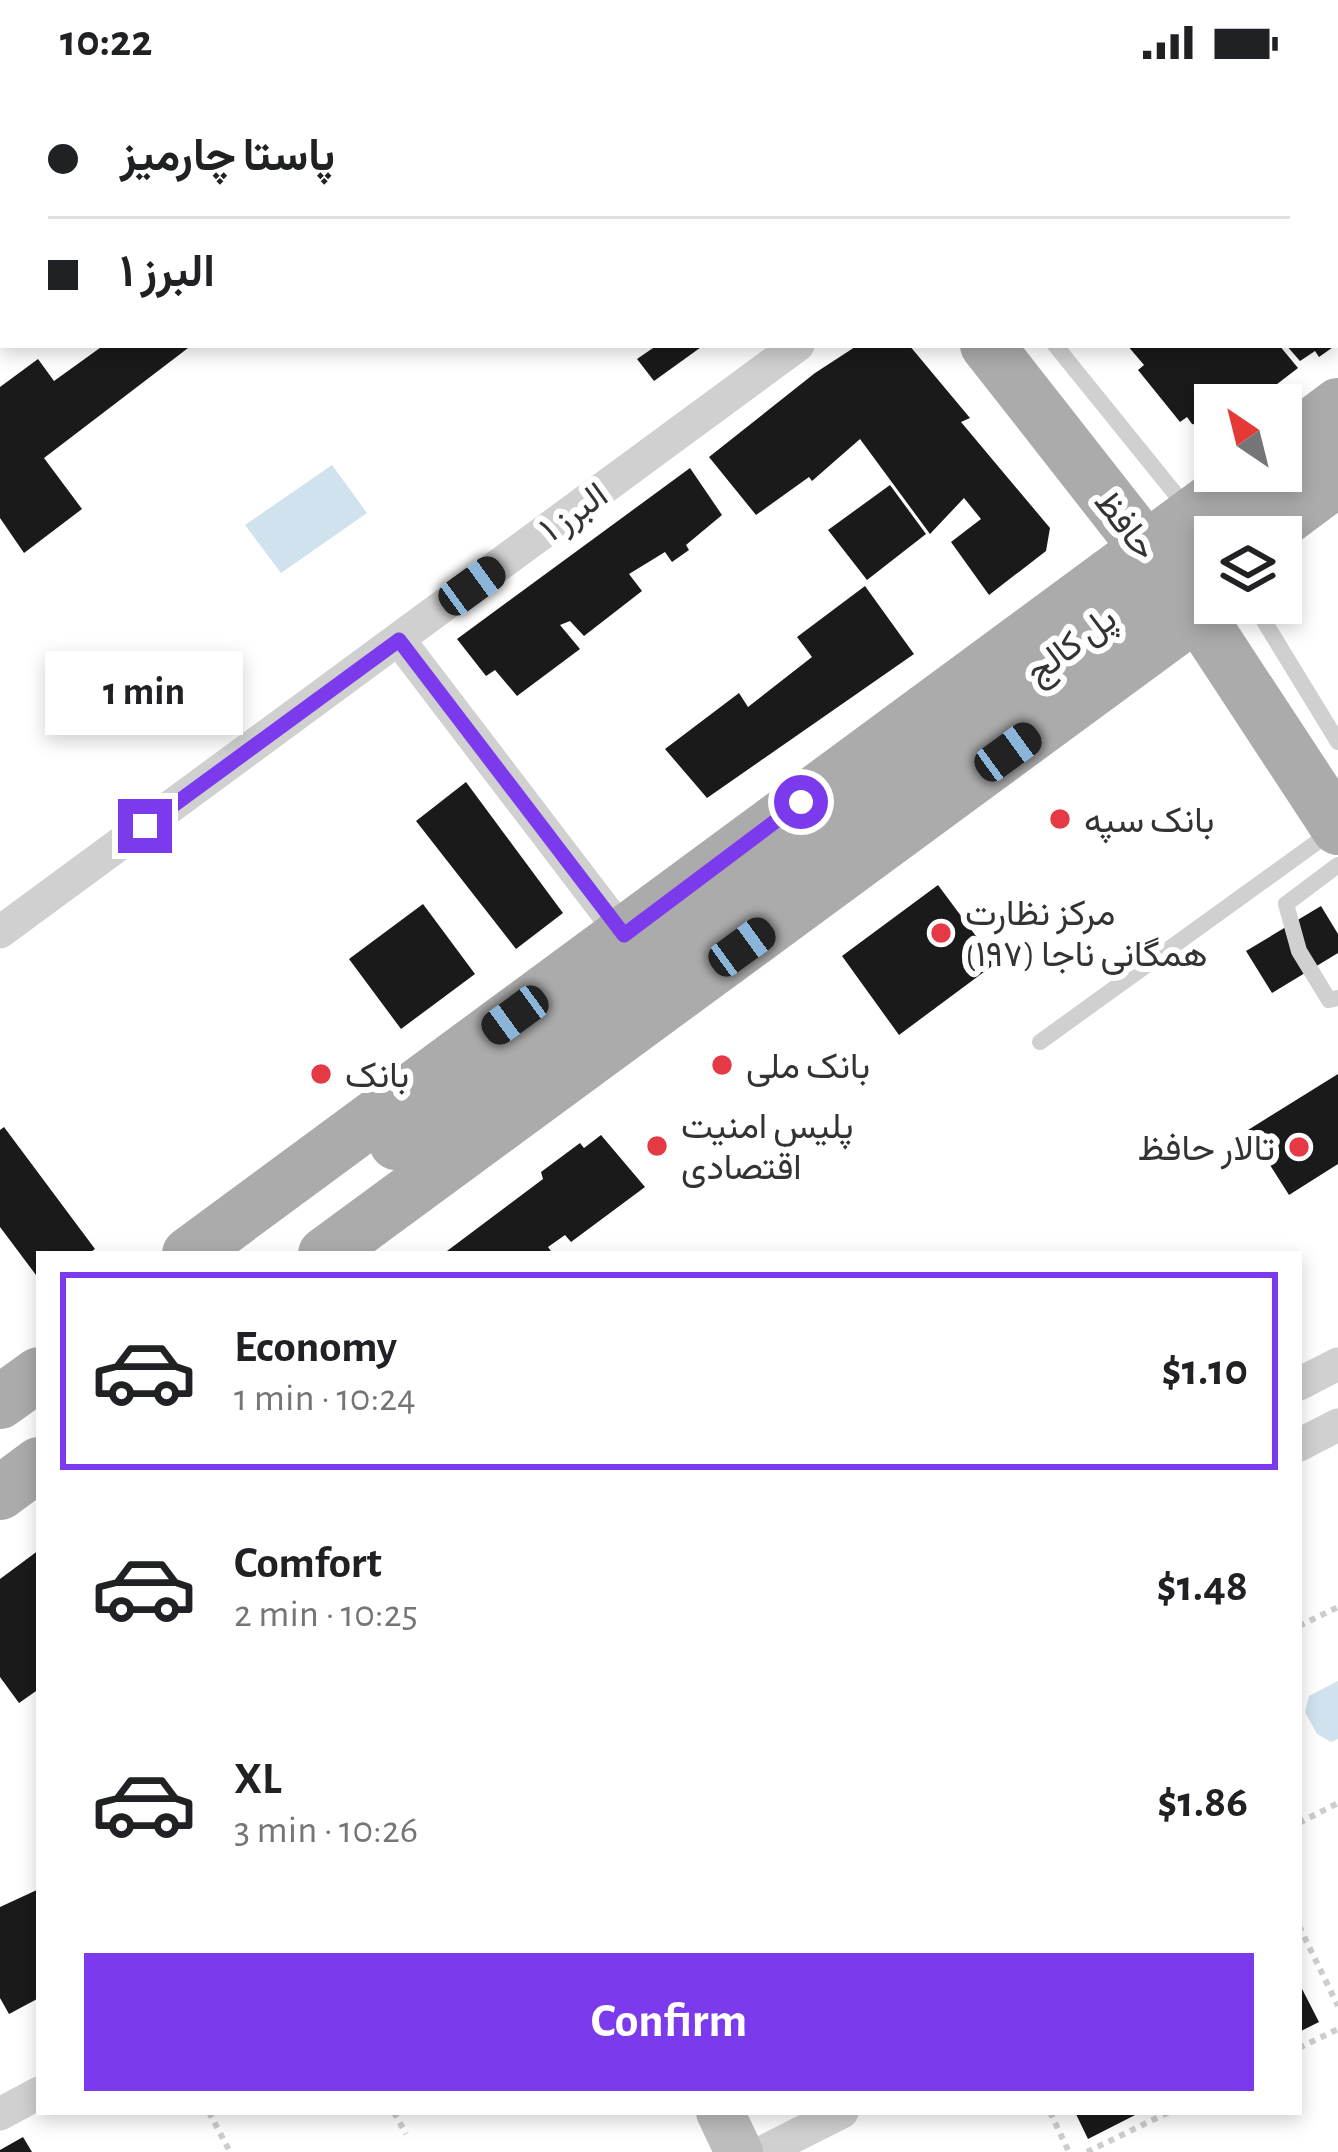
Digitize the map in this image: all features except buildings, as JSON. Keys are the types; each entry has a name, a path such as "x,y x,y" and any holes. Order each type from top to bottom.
{"main road":[{"name":"حافظ","path":"989,348 1146,548 1194,584"},
{"path":"1302,432 1338,405"},
{"name":"پل کالج","path":"408,1151 1338,445"},
{"path":"1289,516 1338,479"},
{"path":"1216,516 1235,492"},
{"path":"1302,537 1338,510"},
{"path":"193,1251 1146,548 1194,534"},
{"name":"پل کالج","path":"408,1151 1194,605"},
{"path":"329,1251 970,780 1194,607"},
{"name":"حافظ","path":"1225,624 1338,828"},
{"path":"908,722 944,729 958,740 967,754 970,780"},
{"path":"239,1251 408,1151"},
{"path":"298,1251 408,1151"},
{"path":"0,1402 36,1376"},
{"path":"0,1493 36,1467"}],"street":[{"name":"البرز ۱","path":"0,932 794,348"},
{"path":"399,640 624,935"},
{"path":"1302,1382 1338,1364"},
{"path":"1302,1443 1338,1425"},
{"path":"0,2114 36,2095"},
{"path":"721,2115 739,2152"},
{"path":"764,2152 836,2115"}],"lane":[{"path":"1057,348 1194,519"},
{"path":"1266,624 1338,742"},
{"path":"1040,1042 1338,828"},
{"path":"1338,865 1286,904 1299,951 1329,1000 1338,998"}],"path":[{"path":"1302,1625 1338,1607"},
{"path":"1302,1822 1338,1804"},
{"path":"1302,1932 1338,2006"},
{"path":"1302,2047 1338,2029"},
{"path":"211,2115 230,2152"},
{"path":"396,2115 406,2134"},
{"path":"1050,2115 1069,2152"},
{"path":"1087,2152 1163,2115"}],"water":[{"path":"332,465 367,513 281,573 245,525"},
{"path":"1338,1681 1338,1739 1331,1742 1317,1734 1305,1712 1309,1696"}],"place":[{"name":"بانک سپه","path":"1060,819"},
{"name":"مرکز نظارت همگانی ناجا (۱۹۷)","path":"941,933"},
{"name":"بانک ملی","path":"722,1065"},
{"name":"بانک","path":"321,1074"},
{"name":"پلیس امنیت اقتصادی","path":"657,1146"},
{"name":"تالار حافظ","path":"1299,1147"}],"route":[{"path":"145,826 399,640 624,935 801,802"}]}
